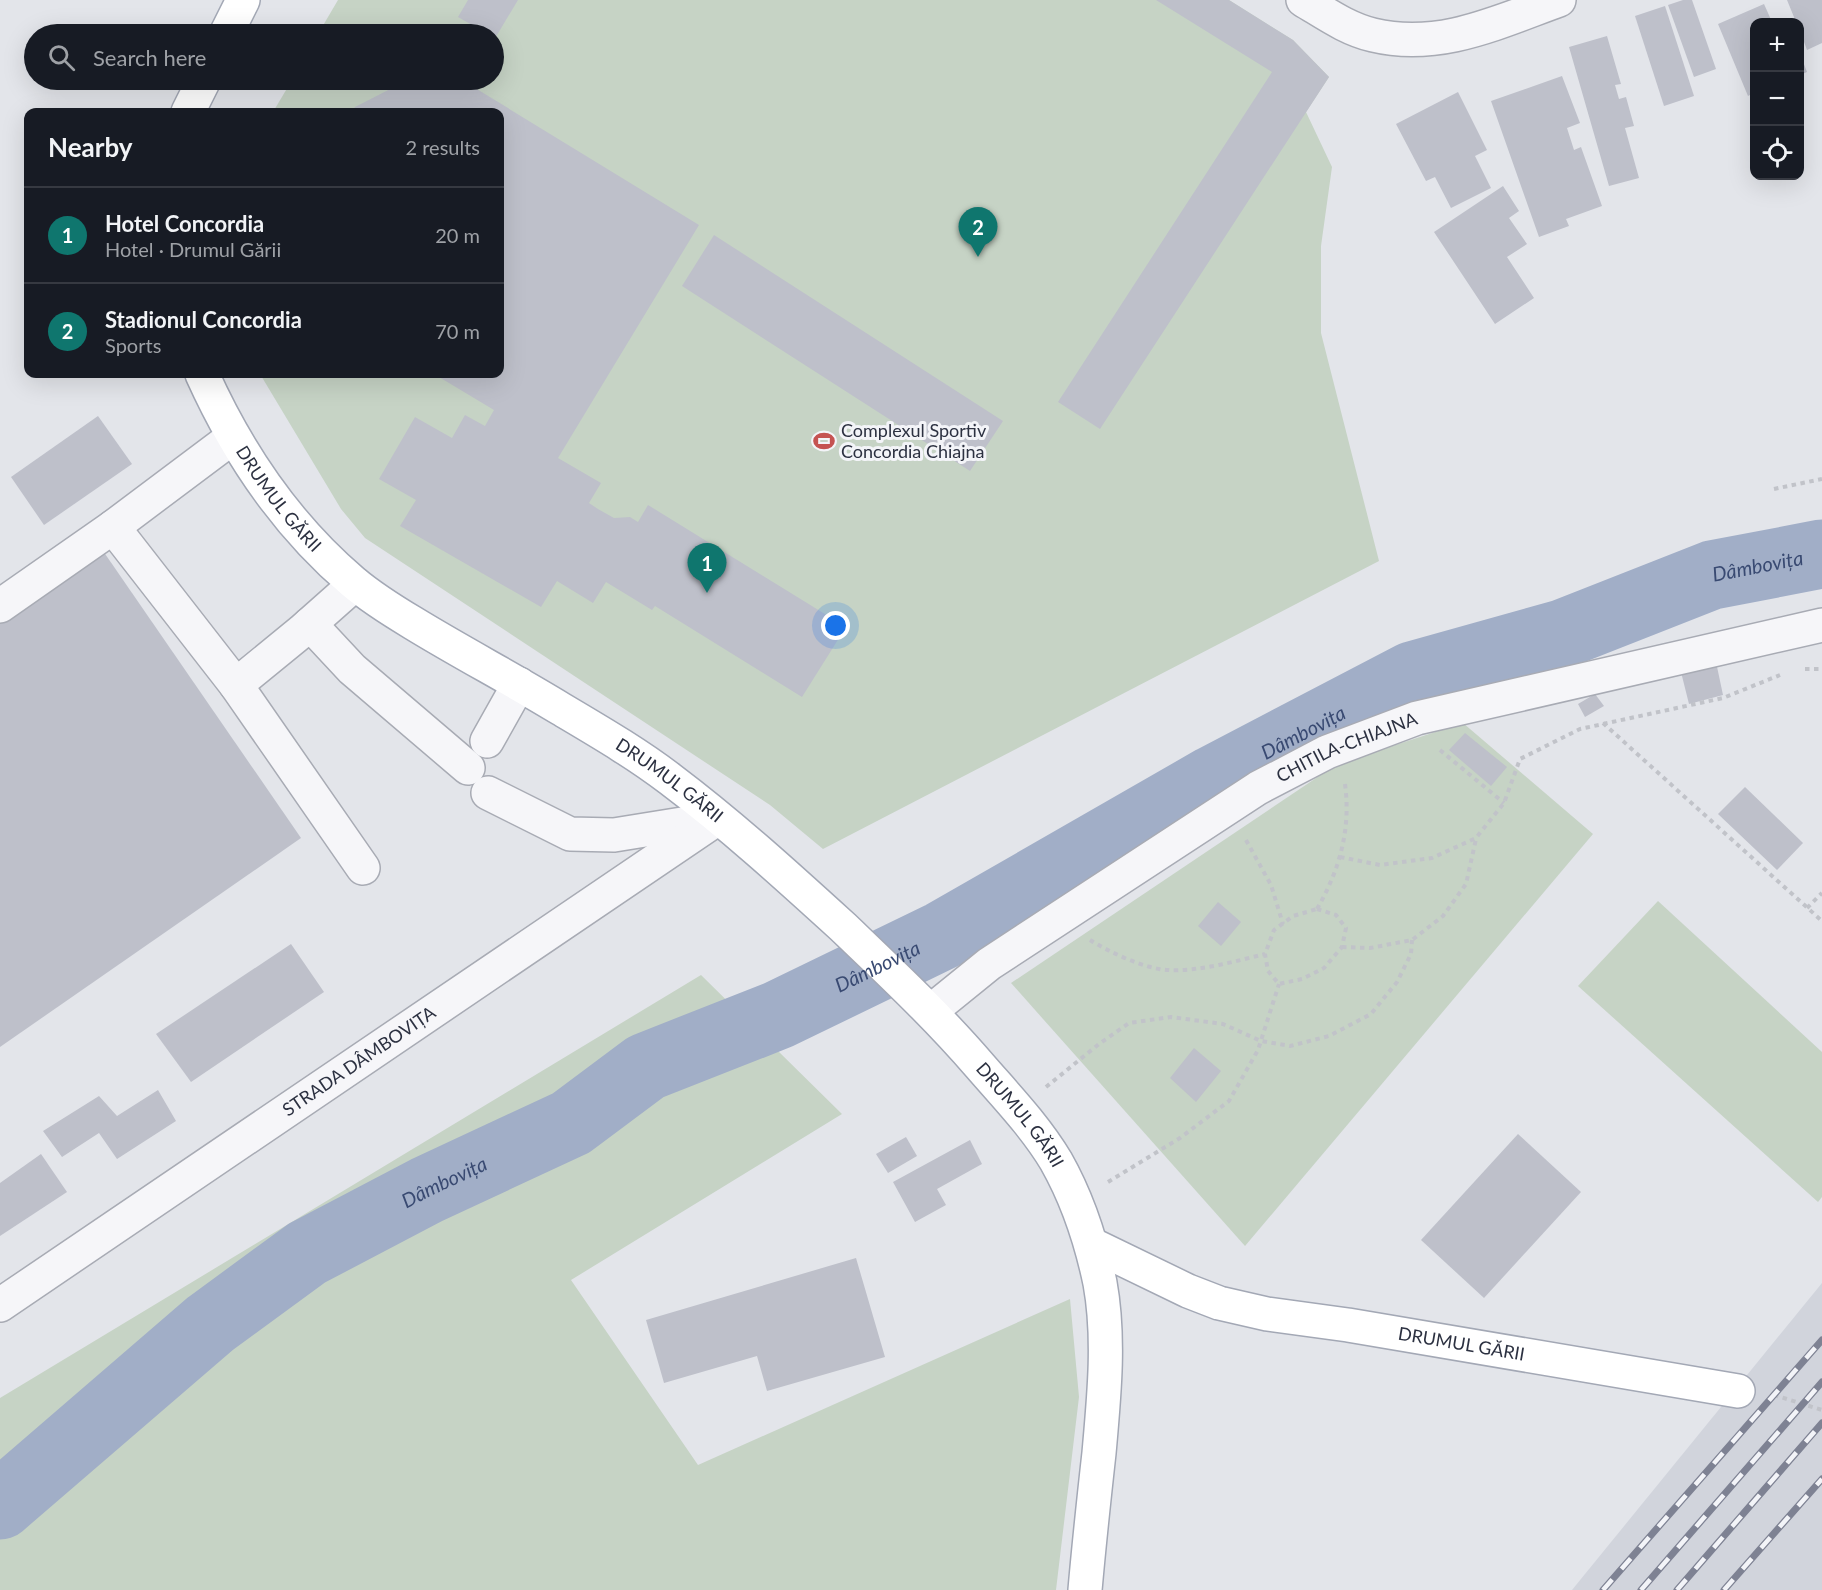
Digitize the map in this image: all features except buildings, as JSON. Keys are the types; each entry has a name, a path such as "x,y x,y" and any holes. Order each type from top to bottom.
{"main road":[{"path":"231,24 243,0"},
{"path":"190,108 199,90"},
{"name":"DRUMUL GĂRII","path":"204,378 233,437 258,478 291,521 355,584 385,606 462,653 519,684 629,751 668,778 718,818 786,874 925,1005 1019,1111 1055,1159 1076,1201 1100,1286 1105,1370 1085,1590"},
{"name":"DRUMUL GĂRII","path":"1090,1244 1188,1291 1219,1303 1267,1314 1348,1325 1738,1391"}],"street":[{"path":"1303,0 1332,18 1371,35 1424,40 1467,33 1559,0"},
{"path":"0,606 113,527 233,437"},
{"path":"113,527 236,685 363,868"},
{"path":"236,685 355,584"},
{"path":"310,624 352,669 468,768"},
{"name":"CHITILA-CHIAJNA","path":"925,1005 1258,788 1327,752 1416,717 1822,625"},
{"path":"487,741 519,684"},
{"path":"488,793 570,834 614,836 718,818"},
{"name":"STRADA DÂMBOVIȚA","path":"0,1305 718,818"}],"path":[{"path":"1774,489 1822,479"},
{"path":"1803,669 1822,669"},
{"path":"1342,947 1370,948 1412,940 1443,916 1466,885 1476,838 1504,803 1520,759 1580,729 1723,698 1784,673"},
{"path":"1603,723 1822,921"},
{"path":"1438,748 1504,803"},
{"path":"1317,909 1328,889 1340,857 1348,810 1344,781"},
{"path":"1244,835 1271,885 1283,924"},
{"path":"1340,857 1380,865 1432,858 1476,838"},
{"path":"1808,908 1822,893"},
{"path":"1317,909 1336,915 1346,928 1342,947 1324,968 1302,979 1279,984 1268,971 1265,954 1274,930 1293,916 1317,909"},
{"path":"1100,934 1090,940 1123,958 1167,970 1220,965 1265,954"},
{"path":"1019,1111 1064,1071 1130,1023 1172,1017 1223,1024 1261,1041 1290,1046 1329,1036 1371,1014 1397,982 1411,954 1412,940"},
{"path":"1076,1201 1180,1138 1229,1101 1258,1050 1279,984"},
{"path":"1738,1391 1774,1395 1822,1410"}],"shaded area":[{"path":"1822,1283 1822,1590 1572,1590"}],"green space":[{"name":"Complexul Sportiv Concordia Chiajna","path":"338,0 1229,0 1293,40 1329,77 1306,112 1332,167 1321,246 1321,333 1379,561 823,849 770,805 365,538 341,509 262,378 504,378 504,108 275,108 286,90 504,90 504,24 324,24"},
{"path":"1463,723 1593,834 1245,1246 1011,983 1337,764"},
{"path":"1658,901 1822,1052 1822,1197 1818,1202 1578,986"},
{"path":"701,975 842,1114 571,1280 698,1465 1070,1299 1079,1397 1056,1590 0,1590 0,1398"}],"waterway":[{"name":"Dâmbovița","path":"0,1505 210,1324 307,1253 427,1190 571,1123 646,1067 778,1015 943,935 1213,780 1412,676 1562,634 1712,575 1822,554"}],"railway":[{"path":"1603,1590 1822,1340"},
{"path":"1641,1590 1822,1382"},
{"path":"1677,1590 1822,1423"},
{"path":"1724,1590 1822,1479"}],"place":[{"name":"Stadionul Concordia","path":"978,257"},
{"name":"Complexul Sportiv Concordia Chiajna","path":"824,441"},
{"name":"Hotel Concordia","path":"707,593"}]}
